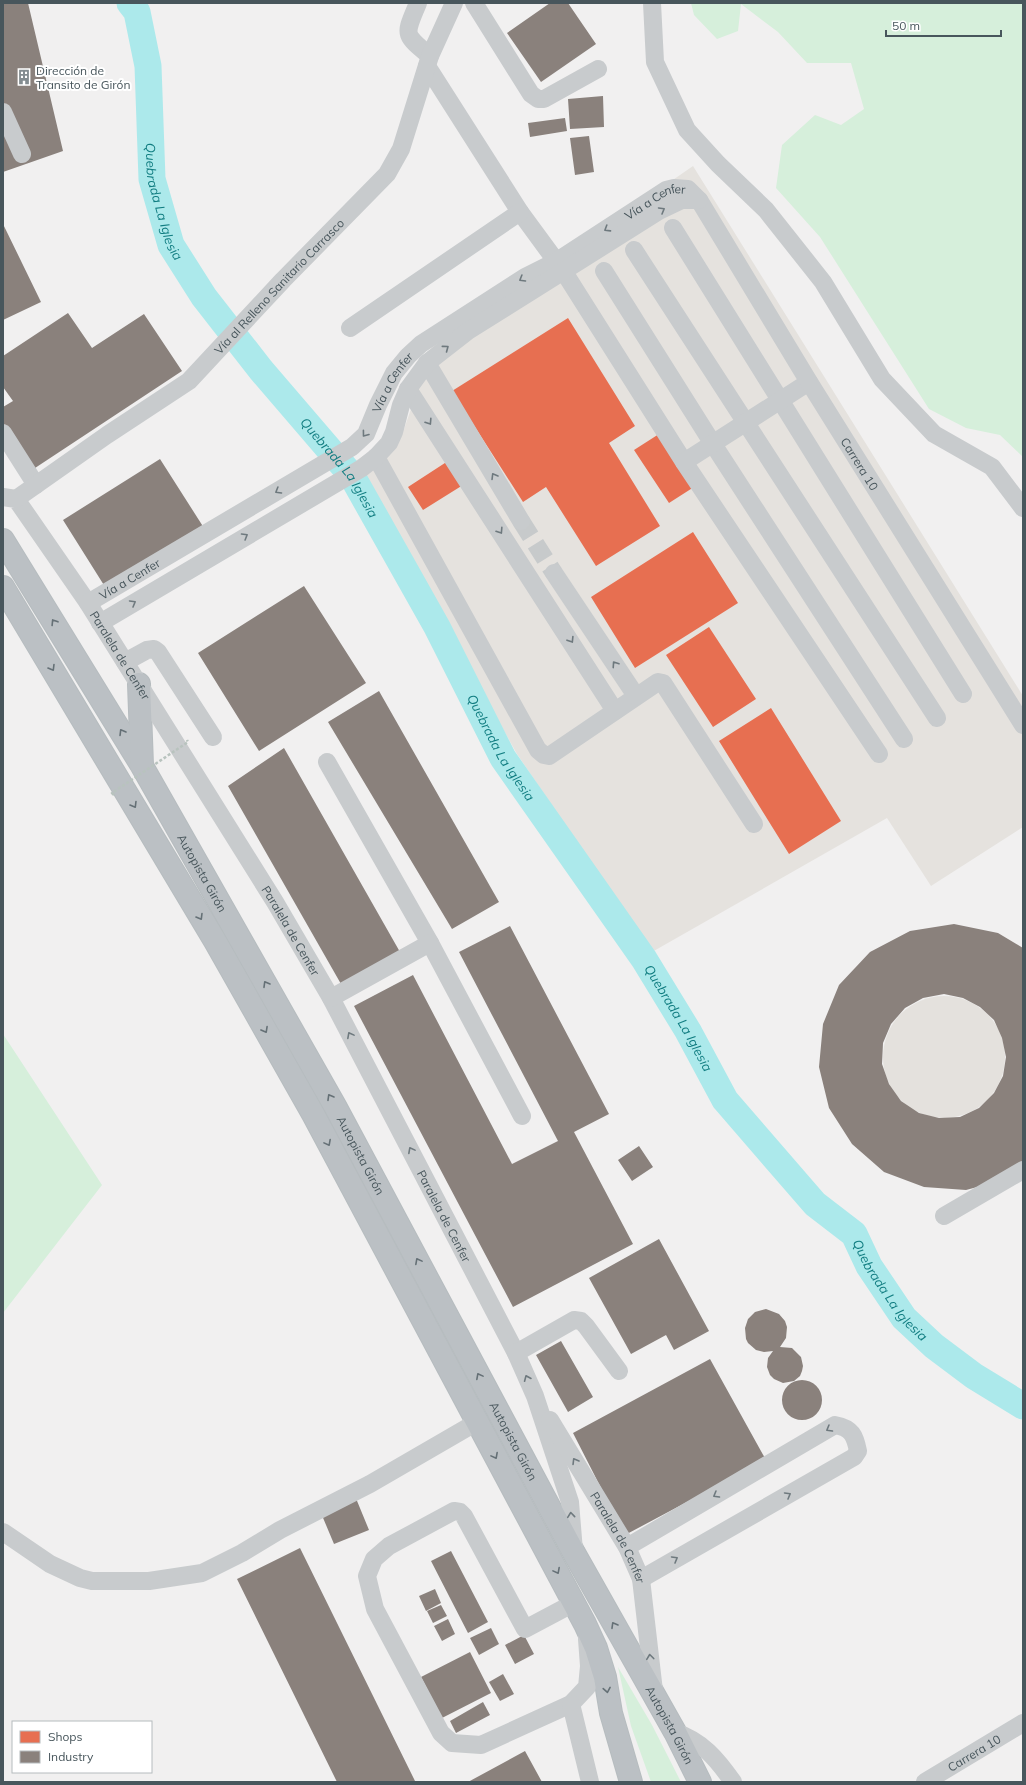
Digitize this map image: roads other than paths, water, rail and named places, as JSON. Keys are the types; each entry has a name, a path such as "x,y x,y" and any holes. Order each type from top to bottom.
{"highway":[{"name":"Autopista Girón","path":"3,540 142,766 335,1106 574,1553 679,1741 700,1782"},
{"name":"Autopista Girón","path":"3,587 215,942 312,1114 574,1603 596,1648 605,1678 611,1713 631,1782"},
{"path":"139,684 142,766"},
{"path":"611,1713 631,1750 642,1782"},
{"path":"679,1741 690,1782"}],"street":[{"path":"418,3 408,29 412,42 428,61 520,212 560,266 684,462 879,754"},
{"name":"Vía al Relleno Sanitario Carrasco","path":"9,498 36,485 107,435 189,381 387,174 401,149 408,121 428,61 454,3"},
{"path":"474,3 531,94 538,99 544,99 598,69"},
{"path":"652,3 655,62 687,130 718,164 766,210 823,282 882,379 934,434 992,467 1023,508"},
{"path":"3,112 22,154"},
{"name":"Vía a Cenfer","path":"100,623 362,468 376,457 389,443 394,432 401,404 408,389 426,363 468,331 666,190 674,188 688,189 699,200"},
{"name":"Carrera 10","path":"699,200 809,382 1023,725"},
{"path":"350,328 520,212"},
{"path":"673,228 963,694"},
{"path":"634,250 937,718"},
{"name":"Vía a Cenfer","path":"88,603 352,447 366,434 394,373 408,356 421,344 525,277 560,266"},
{"path":"604,271 713,444 904,739"},
{"path":"426,363 521,521"},
{"path":"684,462 809,382"},
{"path":"408,389 615,711"},
{"path":"3,433 36,485"},
{"path":"376,457 538,750 544,755 549,756 636,696 658,682 663,683 754,824"},
{"name":"Paralela de Cenfer","path":"9,498 88,603 275,902 331,998 516,1353 535,1396 570,1502 574,1553"},
{"path":"554,573 636,696"},
{"path":"125,662 147,650 154,649 158,652 213,737"},
{"path":"327,762 430,943 522,1116"},
{"path":"331,998 430,943"},
{"path":"944,1216 1023,1170"},
{"path":"516,1353 574,1320 581,1321 619,1371"},
{"name":"Paralela de Cenfer","path":"535,1396 627,1547 641,1579 654,1696"},
{"path":"3,1532 50,1564 80,1578 92,1581 149,1581 202,1573 242,1553 280,1530 370,1484 477,1422"},
{"path":"627,1547 836,1425 844,1426 856,1437 858,1451 854,1457 641,1579"},
{"path":"574,1603 525,1630 464,1516 460,1512 454,1511 389,1546 374,1559 368,1576 375,1609 441,1733 452,1743 481,1745 571,1704 587,1687 589,1666 585,1624"},
{"path":"571,1704 590,1782"},
{"name":"Carrera 10","path":"925,1782 1023,1723"},
{"path":"679,1741 687,1736 708,1750 733,1782"}],"waterway":[{"name":"Quebrada La Iglesia","path":"130,3 137,12 148,66 152,179 171,245 204,297 261,370 352,476 437,627 503,758 644,959 688,1031 725,1100 815,1204 854,1234 869,1266 904,1318 934,1346 974,1376 1023,1406"}],"tunnel":[{"path":"521,521 554,573"}],"place":[{"name":"Dirección de Transito de Girón","path":"24,77"}]}
